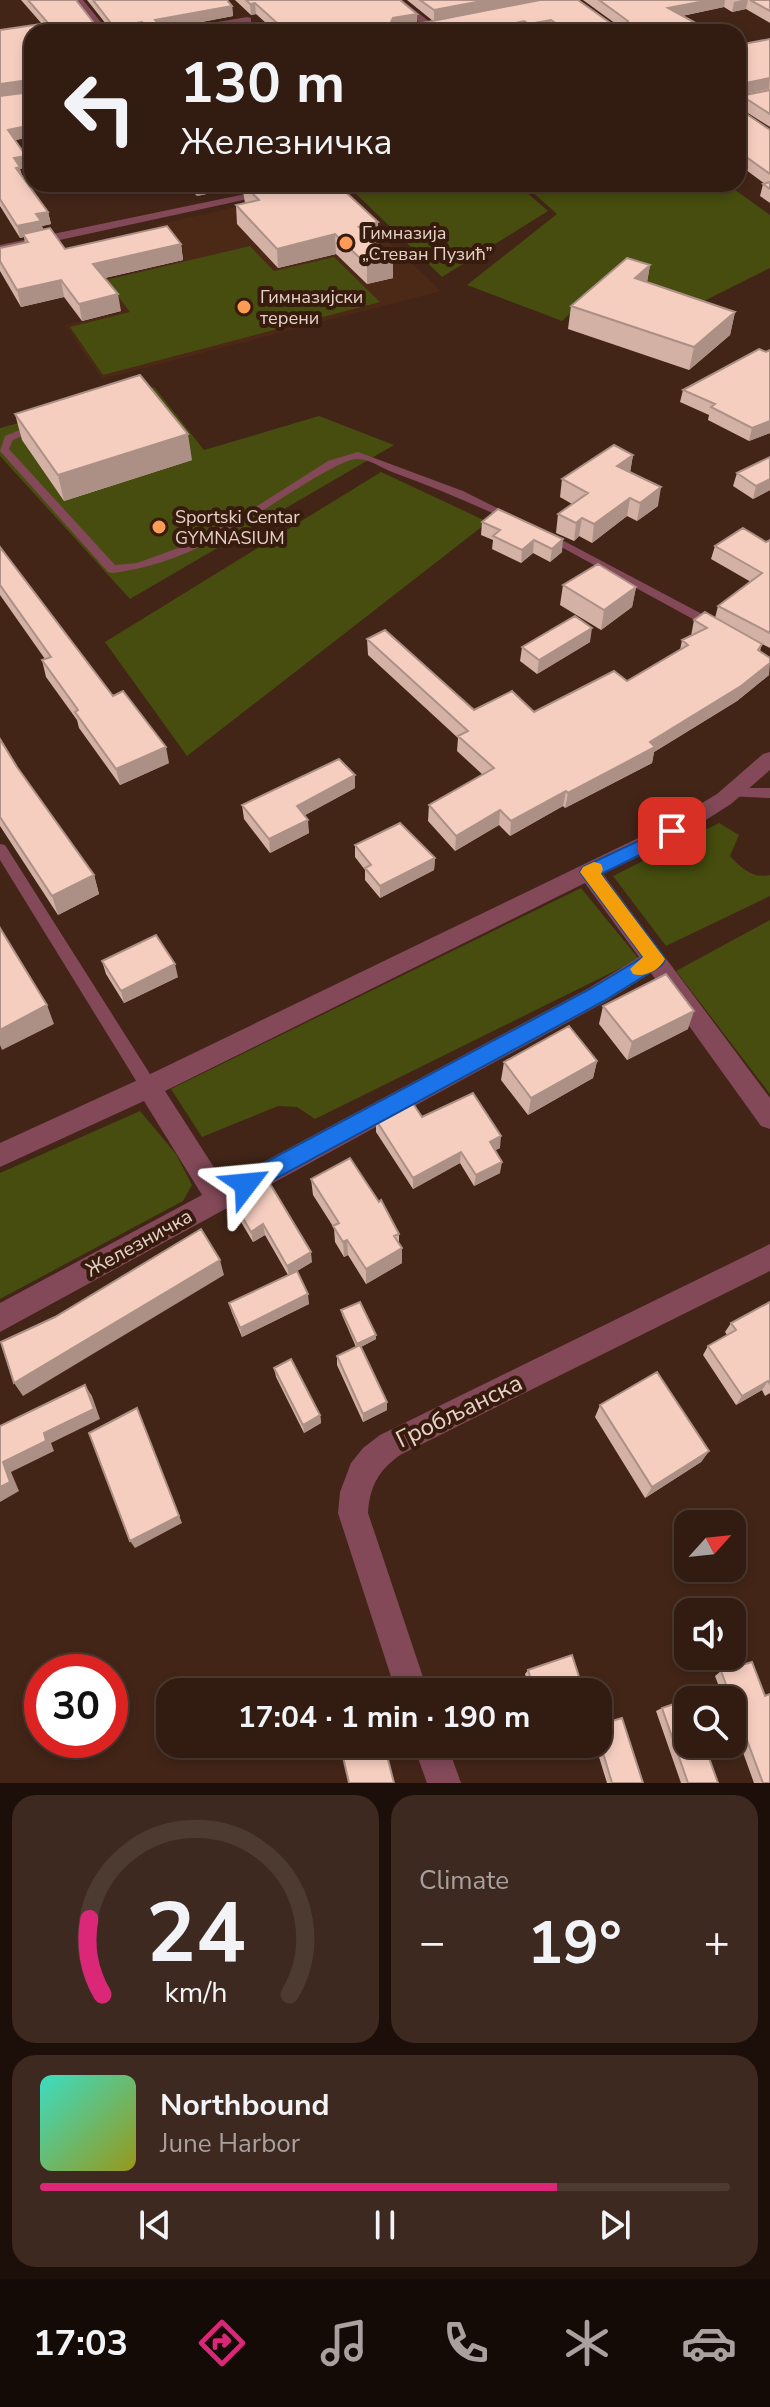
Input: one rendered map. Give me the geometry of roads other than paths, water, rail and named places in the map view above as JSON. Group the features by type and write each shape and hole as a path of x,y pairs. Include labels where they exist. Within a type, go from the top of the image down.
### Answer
{"street":[{"path":"78,0 98,24"},
{"path":"396,0 427,24"},
{"path":"236,10 251,24"},
{"path":"219,24 247,20"},
{"path":"234,192 239,199"},
{"path":"1,247 273,192"},
{"path":"0,1155 149,1087 672,831 731,793 770,759"},
{"path":"589,872 770,1118"},
{"name":"Железничка","path":"0,1318 597,995 655,959"},
{"path":"149,1087 219,1199"},
{"name":"Гробљанска","path":"407,1678 353,1513 353,1496 366,1465 390,1445 770,1257"},
{"path":"435,1758 444,1783"}],"lane":[{"path":"57,420 9,438 4,449 112,569 136,567 175,556 332,463 353,455 459,493 528,526"},
{"path":"540,532 722,630"},
{"path":"731,793 770,793"},
{"path":"0,849 149,1087"}],"place":[{"name":"Гимназија „Стеван Пузић”","path":"346,243"},
{"name":"Гимназијски терени","path":"244,307"},
{"name":"Sportski Centar GYMNASIUM","path":"159,527"}]}
